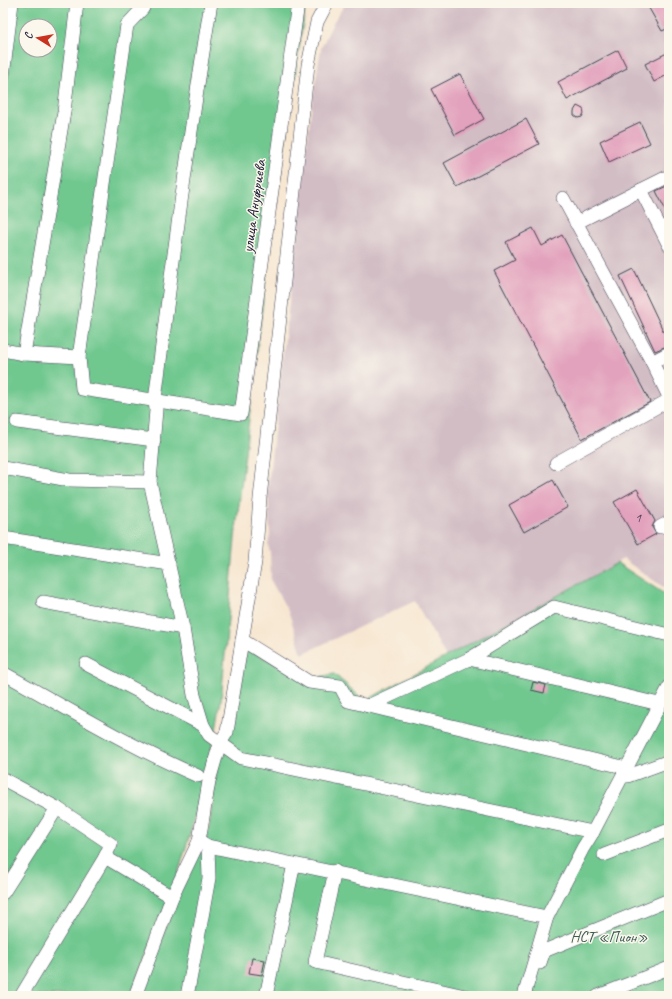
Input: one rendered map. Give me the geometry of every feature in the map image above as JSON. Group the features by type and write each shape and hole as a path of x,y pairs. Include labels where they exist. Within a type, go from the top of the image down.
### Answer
{"street":[{"path":"3,76 12,3"},
{"path":"24,354 64,112 77,3"},
{"path":"143,3 142,8 127,25 79,357 82,389 155,400"},
{"path":"211,3 198,78 155,400 156,410 150,482 183,628 194,695 203,725 209,735 241,758 593,832"},
{"name":"улица Ануфриева","path":"155,400 242,414 298,3"},
{"path":"186,996 209,878 204,844 209,781 220,743 227,732 255,562 261,490 308,65 317,22 327,3"},
{"path":"576,223 669,176"},
{"path":"640,190 669,245"},
{"path":"556,463 669,398 652,362 563,198"},
{"path":"3,350 24,354 79,357"},
{"path":"652,362 669,353"},
{"path":"17,422 154,440"},
{"path":"3,468 69,480 150,482"},
{"path":"3,538 169,564"},
{"path":"43,602 183,628"},
{"path":"368,706 469,660 554,607 669,635"},
{"path":"242,640 309,682 340,686 348,701 627,772 669,761"},
{"path":"469,660 659,704"},
{"path":"86,664 203,725"},
{"path":"3,673 114,735 170,764 198,776"},
{"path":"524,996 548,917 583,848 627,772 659,704 669,687"},
{"path":"3,779 57,808 112,844 21,996"},
{"path":"3,893 57,808"},
{"path":"604,855 669,830"},
{"path":"204,844 548,917"},
{"path":"135,996 172,897 204,844"},
{"path":"105,857 172,897"},
{"path":"266,996 294,864"},
{"path":"335,871 316,962 465,996"},
{"path":"531,996 544,951 669,900"},
{"path":"598,996 669,968"}],"shaded area":[{"path":"346,3 669,3 669,591 623,559 446,657 415,601 302,654 289,613 271,581 270,552 268,545 270,537 268,486 312,103 321,48 334,21"}],"green space":[{"path":"3,3 306,3 270,242 235,538 221,701 216,729 194,820 178,874 131,996 3,996"},
{"name":"НСТ «Пион»","path":"617,563 669,597 669,996 140,996 176,899 209,828 218,760 246,649 308,679 334,674 365,701"}],"building":[{"path":"646,3 669,3 669,28 662,31"},
{"path":"618,50 627,68 567,100 558,82"},
{"path":"669,52 669,74 654,82 645,64"},
{"path":"460,74 484,119 455,135 431,89"},
{"path":"577,106 583,109 584,113 582,117 578,118 574,115 574,111"},
{"path":"526,119 539,144 457,187 444,163"},
{"path":"640,122 650,143 609,162 600,141"},
{"path":"669,185 669,217 656,191"},
{"path":"533,228 542,246 562,235 650,402 582,439 494,271 515,260 506,242"},
{"path":"634,269 669,343 669,345 655,351 620,276"},
{"path":"553,480 568,507 524,532 509,505"},
{"path":"637,489 655,521 652,527 656,534 638,544 614,502"},
{"path":"533,682 546,685 544,693 531,690"},
{"path":"252,958 265,960 262,975 249,973"}]}
